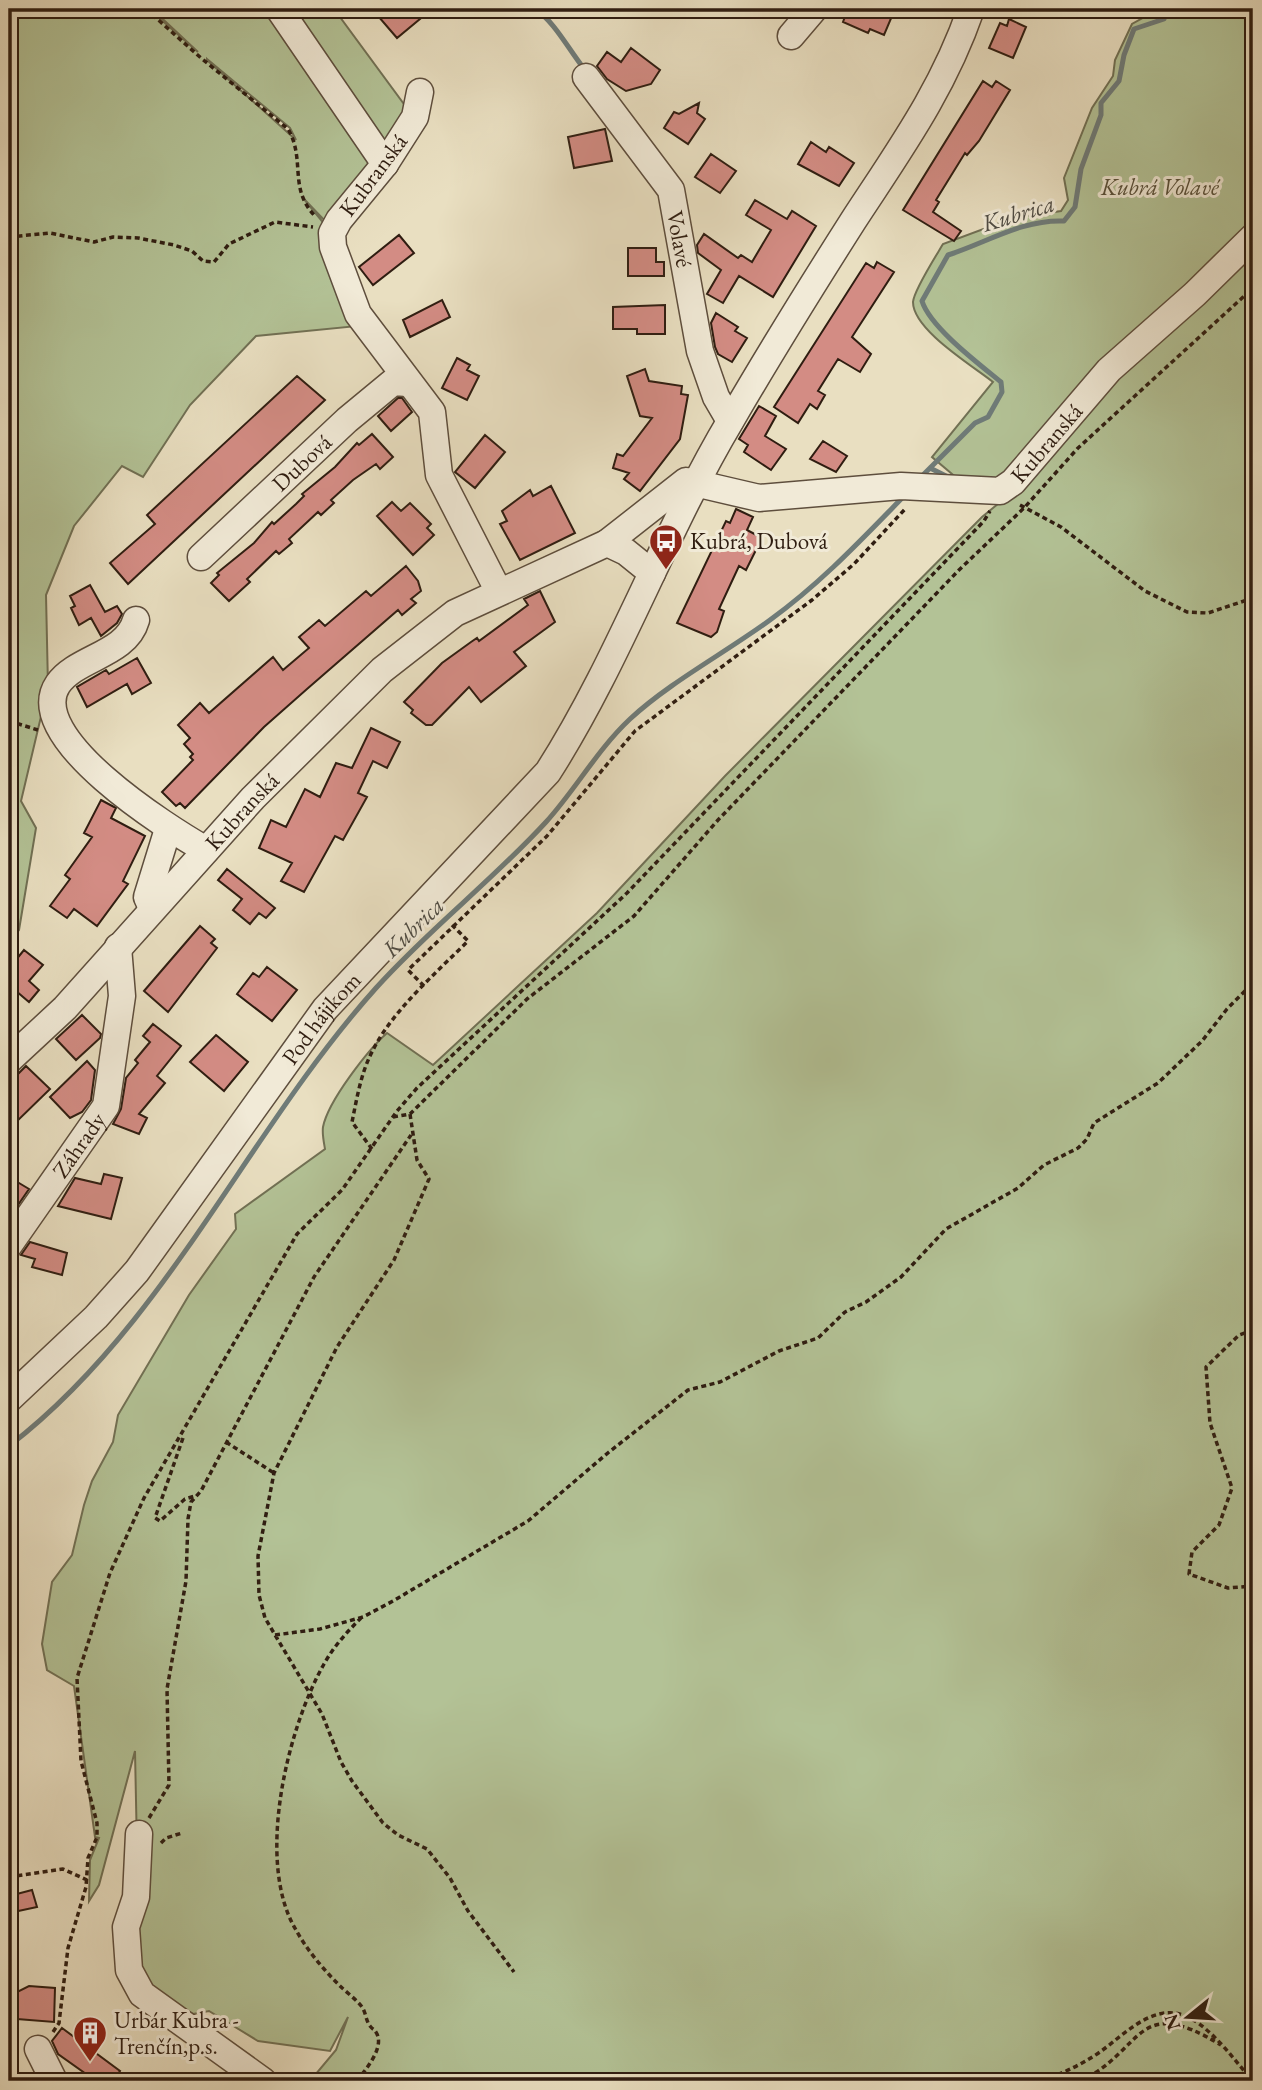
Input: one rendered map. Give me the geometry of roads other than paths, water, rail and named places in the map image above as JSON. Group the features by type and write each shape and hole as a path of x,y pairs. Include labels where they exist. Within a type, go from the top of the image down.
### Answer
{"street":[{"path":"279,9 385,164"},
{"path":"792,36 814,9"},
{"path":"695,483 730,421 935,96 954,57 971,9"},
{"name":"Volavé","path":"586,77 671,190 700,351 716,397 730,421"},
{"name":"Kubranská","path":"421,92 415,117 385,164 338,220 332,233 333,247 358,314 432,412 439,475 499,592"},
{"name":"Kubranská","path":"9,1060 65,1008 206,850 382,670 455,613 607,543 686,481 760,498 901,486 1000,491 1013,482 1109,370 1195,294 1253,237"},
{"name":"Dubová","path":"201,557 347,420 393,382 408,383"},
{"name":"Pod hájikom","path":"9,1399 96,1317 136,1271 325,1009 548,772 576,729 695,483"},
{"path":"607,543 626,552 652,573"},
{"path":"136,620 130,634 117,645 58,684 54,708 56,720 68,743 87,763 169,829 206,850"},
{"path":"152,908 147,897 169,829"},
{"name":"Záhrady","path":"9,1245 106,1106 122,996 118,947"},
{"path":"139,1834 136,1897 126,1927 126,1959 131,1977 142,1994 263,2081"},
{"path":"38,2049 54,2081"}],"waterway":[{"path":"535,9 554,27 582,66"},
{"name":"Kubrica","path":"922,476 975,423 988,417 1002,392 1001,382 945,333 922,301 948,255 1019,228 1049,221 1064,221 1075,207 1081,169 1101,115 1101,103 1119,81 1124,55 1134,29 1164,19 1167,9"},
{"path":"930,468 950,478"},
{"name":"Kubrica","path":"9,1446 65,1398 114,1344 160,1286 329,1044 396,966 546,822 630,719 662,693 789,606 841,560 906,494"}],"place":[{"name":"Kubrá, Dubová","path":"666,571"},
{"name":"Urbár Kubra - Trenčín,p.s.","path":"90,2063"}],"park label":[{"name":"Kubrá Volavé","path":"1160,187"}]}
